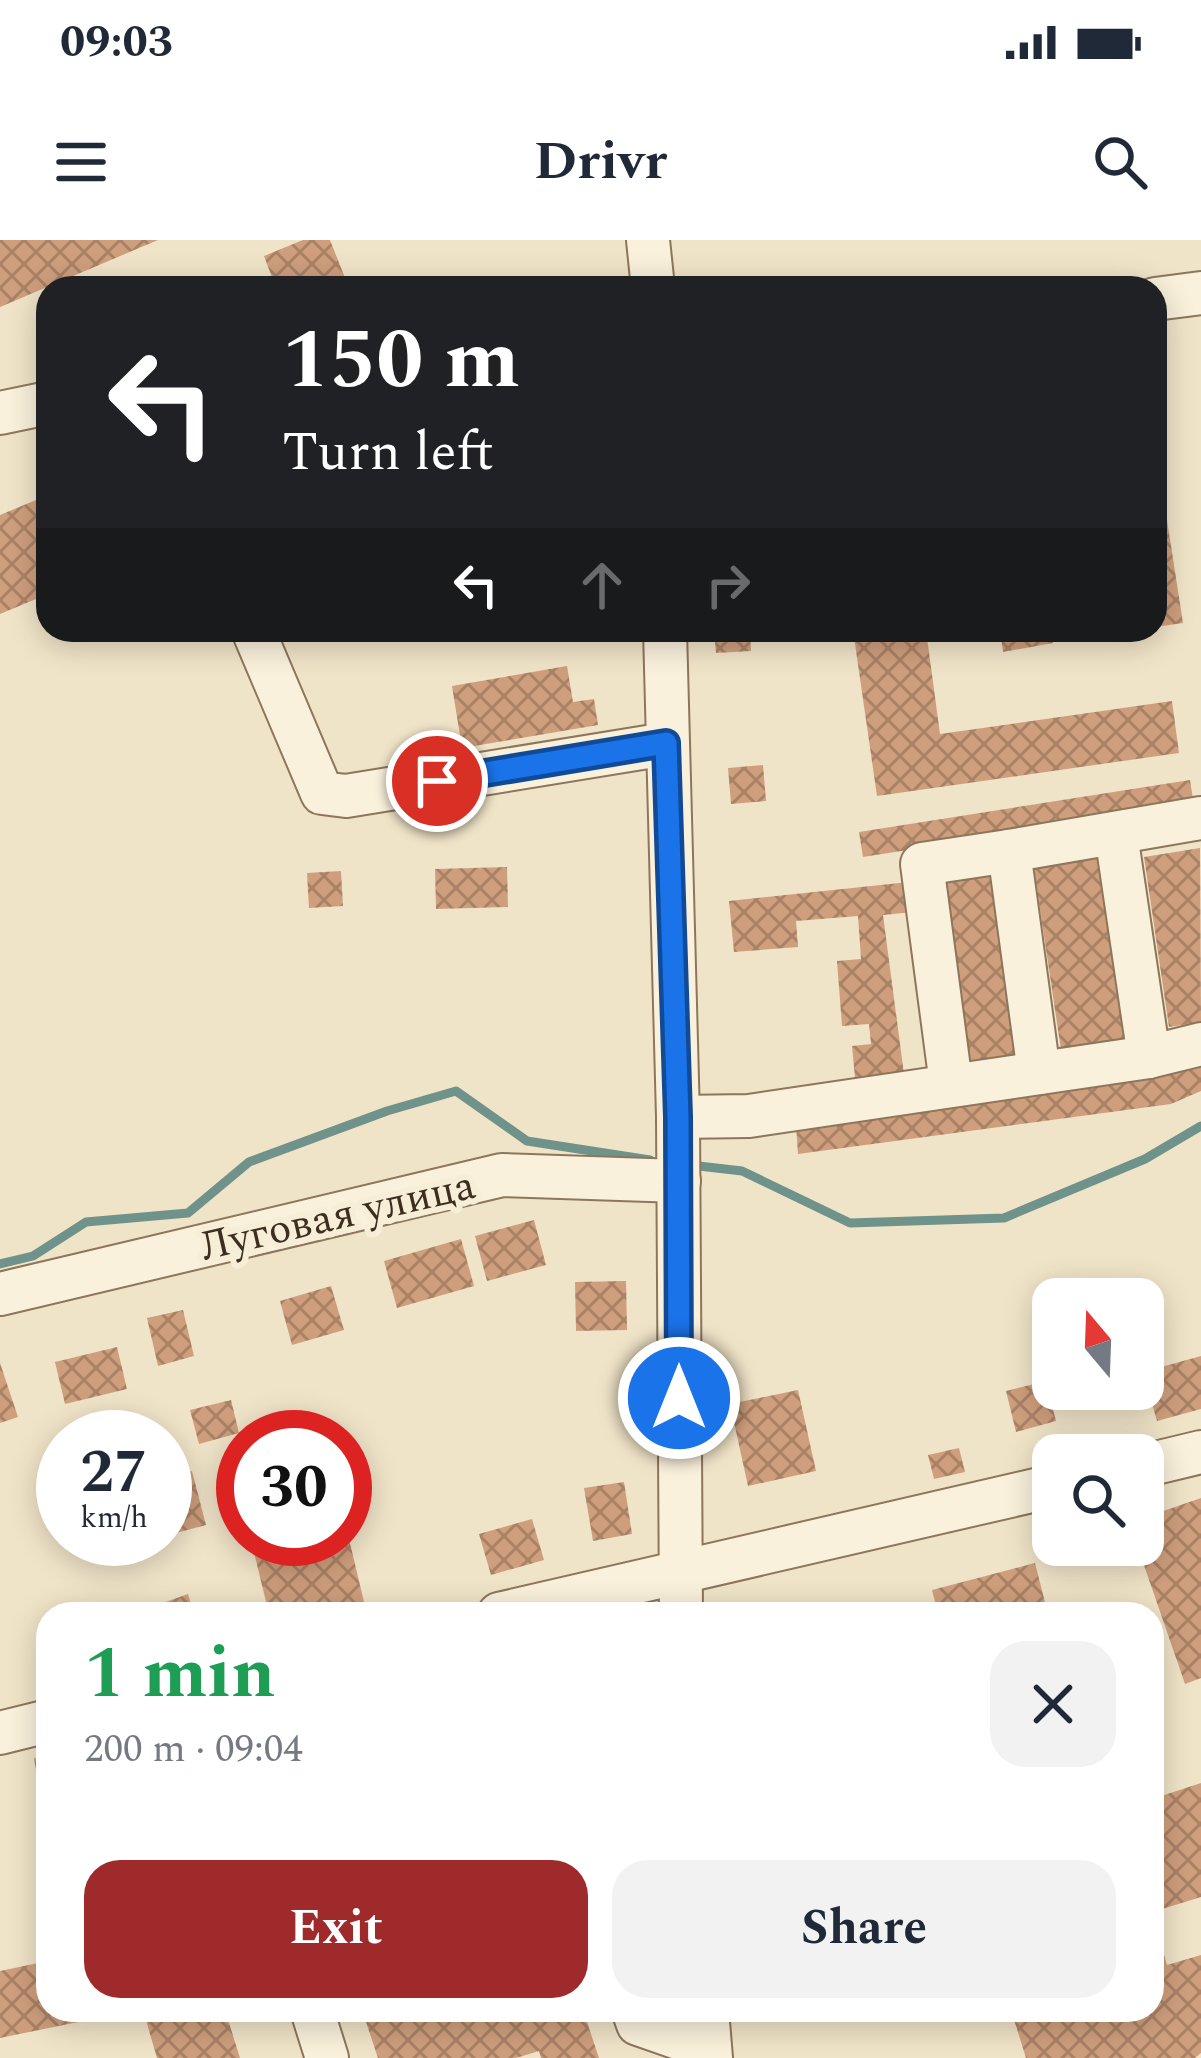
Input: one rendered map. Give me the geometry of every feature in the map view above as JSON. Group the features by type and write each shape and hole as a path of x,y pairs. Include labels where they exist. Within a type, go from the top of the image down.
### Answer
{"street":[{"path":"648,240 652,276"},
{"path":"1167,297 1201,292"},
{"path":"0,413 36,406"},
{"path":"258,642 322,794 346,796 666,743"},
{"path":"665,642 678,1117 680,1602"},
{"path":"952,1084 922,864 1201,818"},
{"path":"1116,833 1149,1057"},
{"path":"1009,851 1039,1073"},
{"path":"678,1117 749,1116 1149,1057 1201,1044"},
{"name":"Луговая улица","path":"0,1294 502,1175 679,1181"},
{"path":"1164,1461 1201,1453"},
{"path":"551,1602 1032,1491"},
{"path":"0,1732 36,1724"},
{"path":"316,2022 326,2058"},
{"path":"637,2022 710,2039"}],"building":[{"path":"0,240 158,240 73,276 36,276 36,292 0,307"},
{"path":"303,240 330,240 344,276 272,276 264,256"},
{"path":"36,500 36,599 0,614 0,515"},
{"path":"1167,520 1183,623 1167,625"},
{"path":"715,642 751,642 751,651 716,653"},
{"path":"855,642 928,642 940,734 1172,701 1179,753 877,796"},
{"path":"1002,642 1053,642 1053,643 1003,652"},
{"path":"567,666 573,702 594,699 598,725 462,748 452,686"},
{"path":"763,765 766,801 731,804 728,768"},
{"path":"1190,780 1194,805 863,857 859,832"},
{"path":"1200,848 1201,1022 1169,1027 1144,857"},
{"path":"1099,851 1127,1040 1061,1050 1033,862"},
{"path":"507,867 508,907 436,909 435,869"},
{"path":"341,871 343,906 309,908 307,873"},
{"path":"991,871 1017,1055 961,1063 935,879"},
{"path":"909,882 913,912 883,915 904,1074 855,1078 852,1046 871,1044 869,1024 842,1026 837,961 861,959 858,916 796,921 798,947 734,952 729,901"},
{"path":"1201,1058 1201,1091 1171,1104 798,1154 796,1126"},
{"path":"534,1220 546,1265 487,1281 475,1236"},
{"path":"461,1239 474,1286 397,1308 384,1261"},
{"path":"626,1281 627,1330 576,1331 575,1282"},
{"path":"331,1286 344,1330 292,1345 280,1301"},
{"path":"183,1310 194,1356 158,1366 147,1318"},
{"path":"117,1347 127,1389 65,1404 55,1362"},
{"path":"1201,1356 1201,1409 1157,1421 1154,1410 1164,1410 1164,1366"},
{"path":"0,1363 18,1417 0,1423"},
{"path":"1032,1384 1032,1410 1053,1410 1056,1421 1016,1432 1006,1391"},
{"path":"798,1390 816,1471 748,1486 730,1404"},
{"path":"231,1400 233,1410 216,1410 216,1439 199,1444 190,1410"},
{"path":"959,1448 965,1472 934,1479 928,1455"},
{"path":"192,1471 206,1525 192,1529"},
{"path":"624,1482 632,1534 593,1541 584,1488"},
{"path":"1201,1498 1201,1678 1185,1684 1164,1623 1164,1602 1157,1602 1144,1566 1164,1566 1164,1511"},
{"path":"532,1519 544,1560 491,1575 479,1534"},
{"path":"1032,1564 1045,1602 935,1602 932,1590"},
{"path":"257,1566 355,1566 364,1602 266,1602"},
{"path":"188,1594 190,1602 165,1602"},
{"path":"1201,1783 1201,1897 1164,1908 1164,1795"},
{"path":"1164,1955 1167,1965 1201,1955 1201,2053 1195,2058 1026,2058 1015,2022 1164,2022"},
{"path":"36,1964 36,2022 78,2022 0,2038 0,1971"},
{"path":"146,2022 229,2022 240,2058 157,2058"},
{"path":"366,2022 587,2022 599,2058 541,2058 539,2051 516,2058 378,2058"}],"waterway":[{"path":"0,1264 33,1256 86,1222 188,1213 249,1162 456,1091 527,1141 650,1160"},
{"path":"690,1165 742,1171 850,1223 1004,1218 1145,1159 1201,1126"}],"route":[{"path":"437,781 666,743 678,1117 679,1398"}]}
